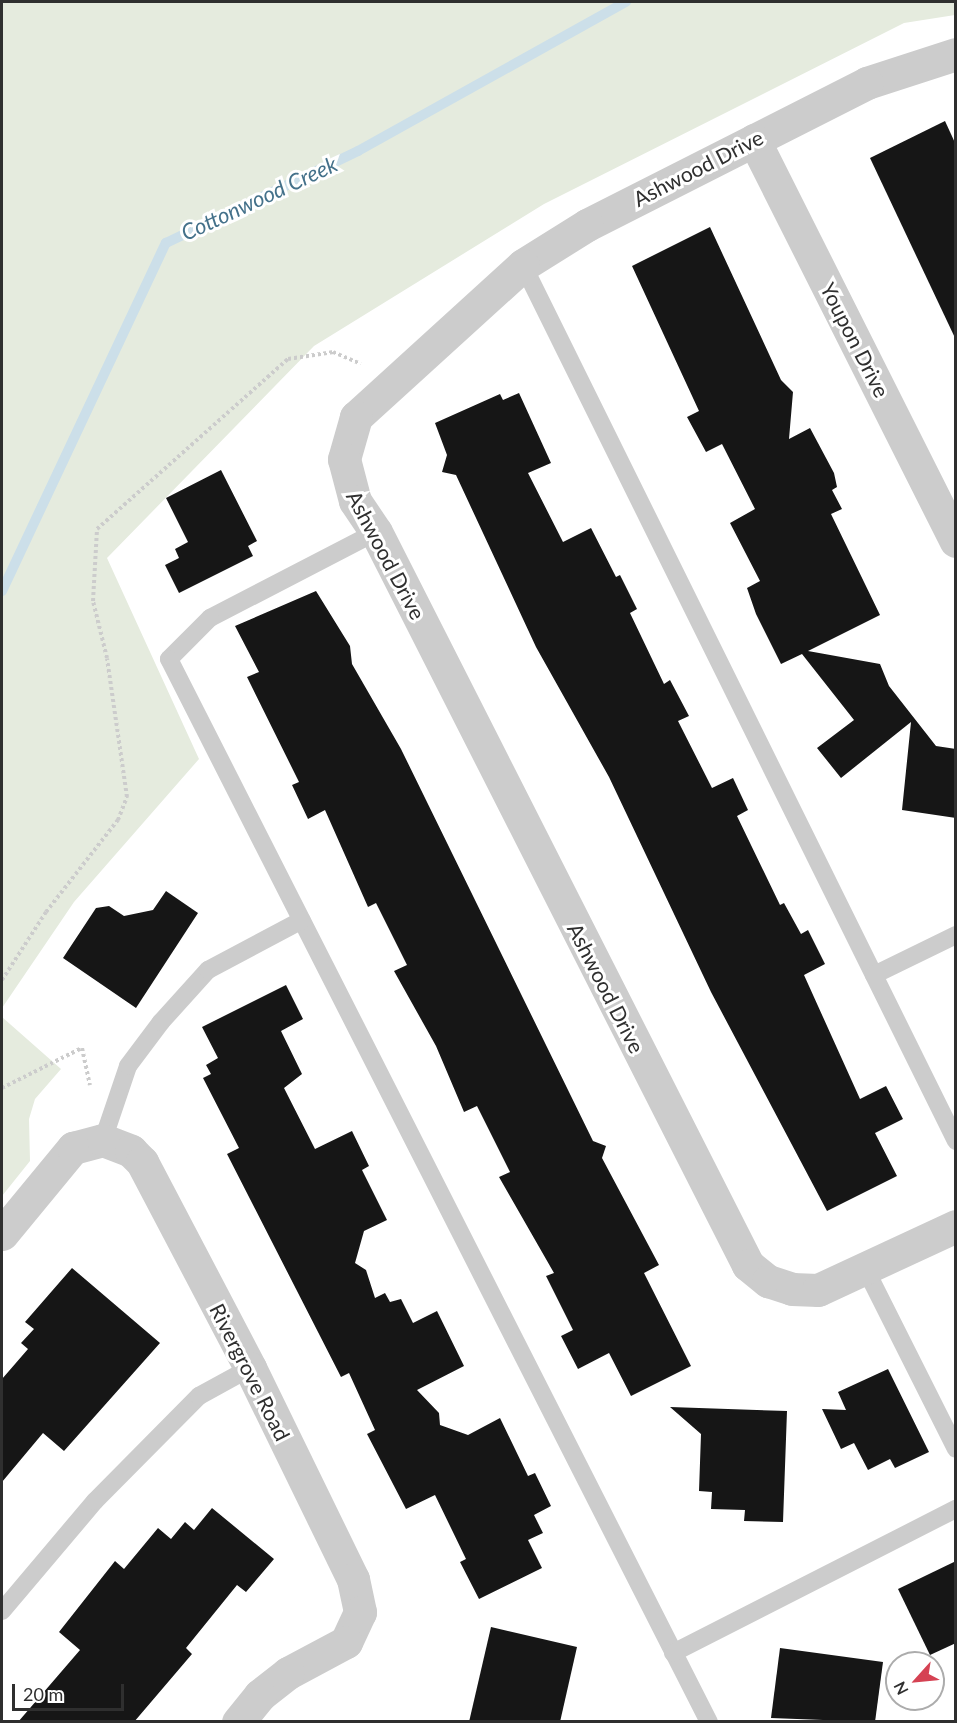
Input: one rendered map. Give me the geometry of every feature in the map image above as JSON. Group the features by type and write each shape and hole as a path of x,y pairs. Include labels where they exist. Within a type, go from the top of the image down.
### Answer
{"street":[{"name":"Ashwood Drive","path":"866,1270 818,1290 792,1289 768,1281 748,1265 734,1243 376,532 351,491 344,459 356,417 523,266 587,225 867,83 956,54"},
{"name":"Youpon Drive","path":"754,140 956,541"},
{"path":"2,1234 61,1158 80,1144 103,1140"},
{"name":"Rivergrove Road","path":"103,1140 118,1143 142,1162 249,1368 359,1595 355,1628 332,1652 288,1673 260,1695 238,1722"},
{"path":"866,1270 956,1226"}],"lane":[{"path":"523,266 956,1140"},
{"path":"376,532 210,618 169,659 709,1722"},
{"path":"103,1140 128,1066 160,1022 208,970 302,920"},
{"path":"874,975 956,935"},
{"path":"866,1270 956,1449"},
{"path":"2,1611 95,1501 199,1396 249,1368"},
{"path":"673,1653 956,1509"}],"path":[{"path":"2,980 46,912 118,820 127,797 107,658 93,601 97,529 288,359 333,352 361,364 387,389"},
{"path":"2,1088 82,1048 103,1140"}],"shaded area":[{"path":"2,2 955,2 955,15 904,23 544,204 314,346 107,558 199,759 74,902 2,1008"},
{"path":"2,1017 61,1069 35,1099 29,1119 30,1161 2,1196"}],"building":[{"path":"945,121 956,145 956,340 870,158"},
{"path":"710,227 781,380 793,392 789,439 810,428 834,473 837,487 832,490 842,509 831,514 880,615 808,651 880,664 889,686 936,746 956,749 956,818 902,810 911,722 841,778 817,748 854,720 802,654 781,664 756,614 747,588 760,581 730,523 755,509 722,444 706,452 687,417 699,411 632,266"},
{"path":"519,393 551,463 528,473 563,542 591,528 616,577 620,575 637,609 630,613 664,684 670,680 689,716 678,721 712,788 733,778 748,810 737,816 780,905 784,903 801,934 808,930 825,964 804,975 860,1099 886,1086 903,1119 875,1133 897,1176 827,1211 711,992 609,777 536,647 456,475 442,472 447,455 435,423 500,394 503,400"},
{"path":"221,470 257,541 248,546 253,556 179,593 165,565 179,558 175,549 188,542 166,498"},
{"path":"316,591 350,646 352,664 401,749 593,1141 606,1146 602,1158 659,1265 644,1273 691,1366 631,1396 609,1353 578,1369 561,1336 573,1330 546,1276 554,1273 499,1177 510,1172 477,1106 464,1112 436,1046 394,971 407,965 376,903 368,907 325,810 308,819 292,785 299,782 247,677 259,672 235,626"},
{"path":"166,891 198,913 136,1008 63,958 96,908 109,906 124,916 153,910"},
{"path":"286,985 303,1019 281,1031 302,1074 284,1088 315,1149 352,1131 369,1166 362,1170 387,1220 364,1231 355,1263 366,1270 375,1298 385,1293 390,1302 401,1299 413,1323 437,1311 464,1366 417,1390 439,1413 440,1425 468,1435 500,1418 528,1476 535,1473 551,1506 534,1515 543,1533 528,1540 542,1568 479,1599 460,1562 466,1559 435,1495 406,1509 367,1434 375,1430 349,1373 341,1377 227,1154 239,1148 203,1078 211,1074 206,1065 218,1058 202,1027"},
{"path":"72,1268 160,1343 64,1451 43,1433 2,1482 2,1379 28,1349 21,1343 34,1329 25,1322"},
{"path":"888,1369 929,1452 895,1468 890,1459 868,1470 854,1443 841,1449 822,1409 846,1410 838,1392"},
{"path":"670,1407 787,1411 783,1522 744,1521 745,1510 711,1509 712,1492 699,1491 701,1434"},
{"path":"212,1508 274,1559 246,1592 237,1585 186,1648 192,1654 134,1722 18,1722 80,1650 59,1632 115,1561 124,1569 158,1528 171,1539 185,1522 194,1530"},
{"path":"956,1561 956,1643 939,1651 928,1651 898,1589"},
{"path":"491,1627 577,1647 560,1722 469,1722"},
{"path":"780,1648 883,1662 875,1722 771,1718"}],"waterway":[{"name":"Cottonwood Creek","path":"2,591 166,243 358,151 626,2"}]}
